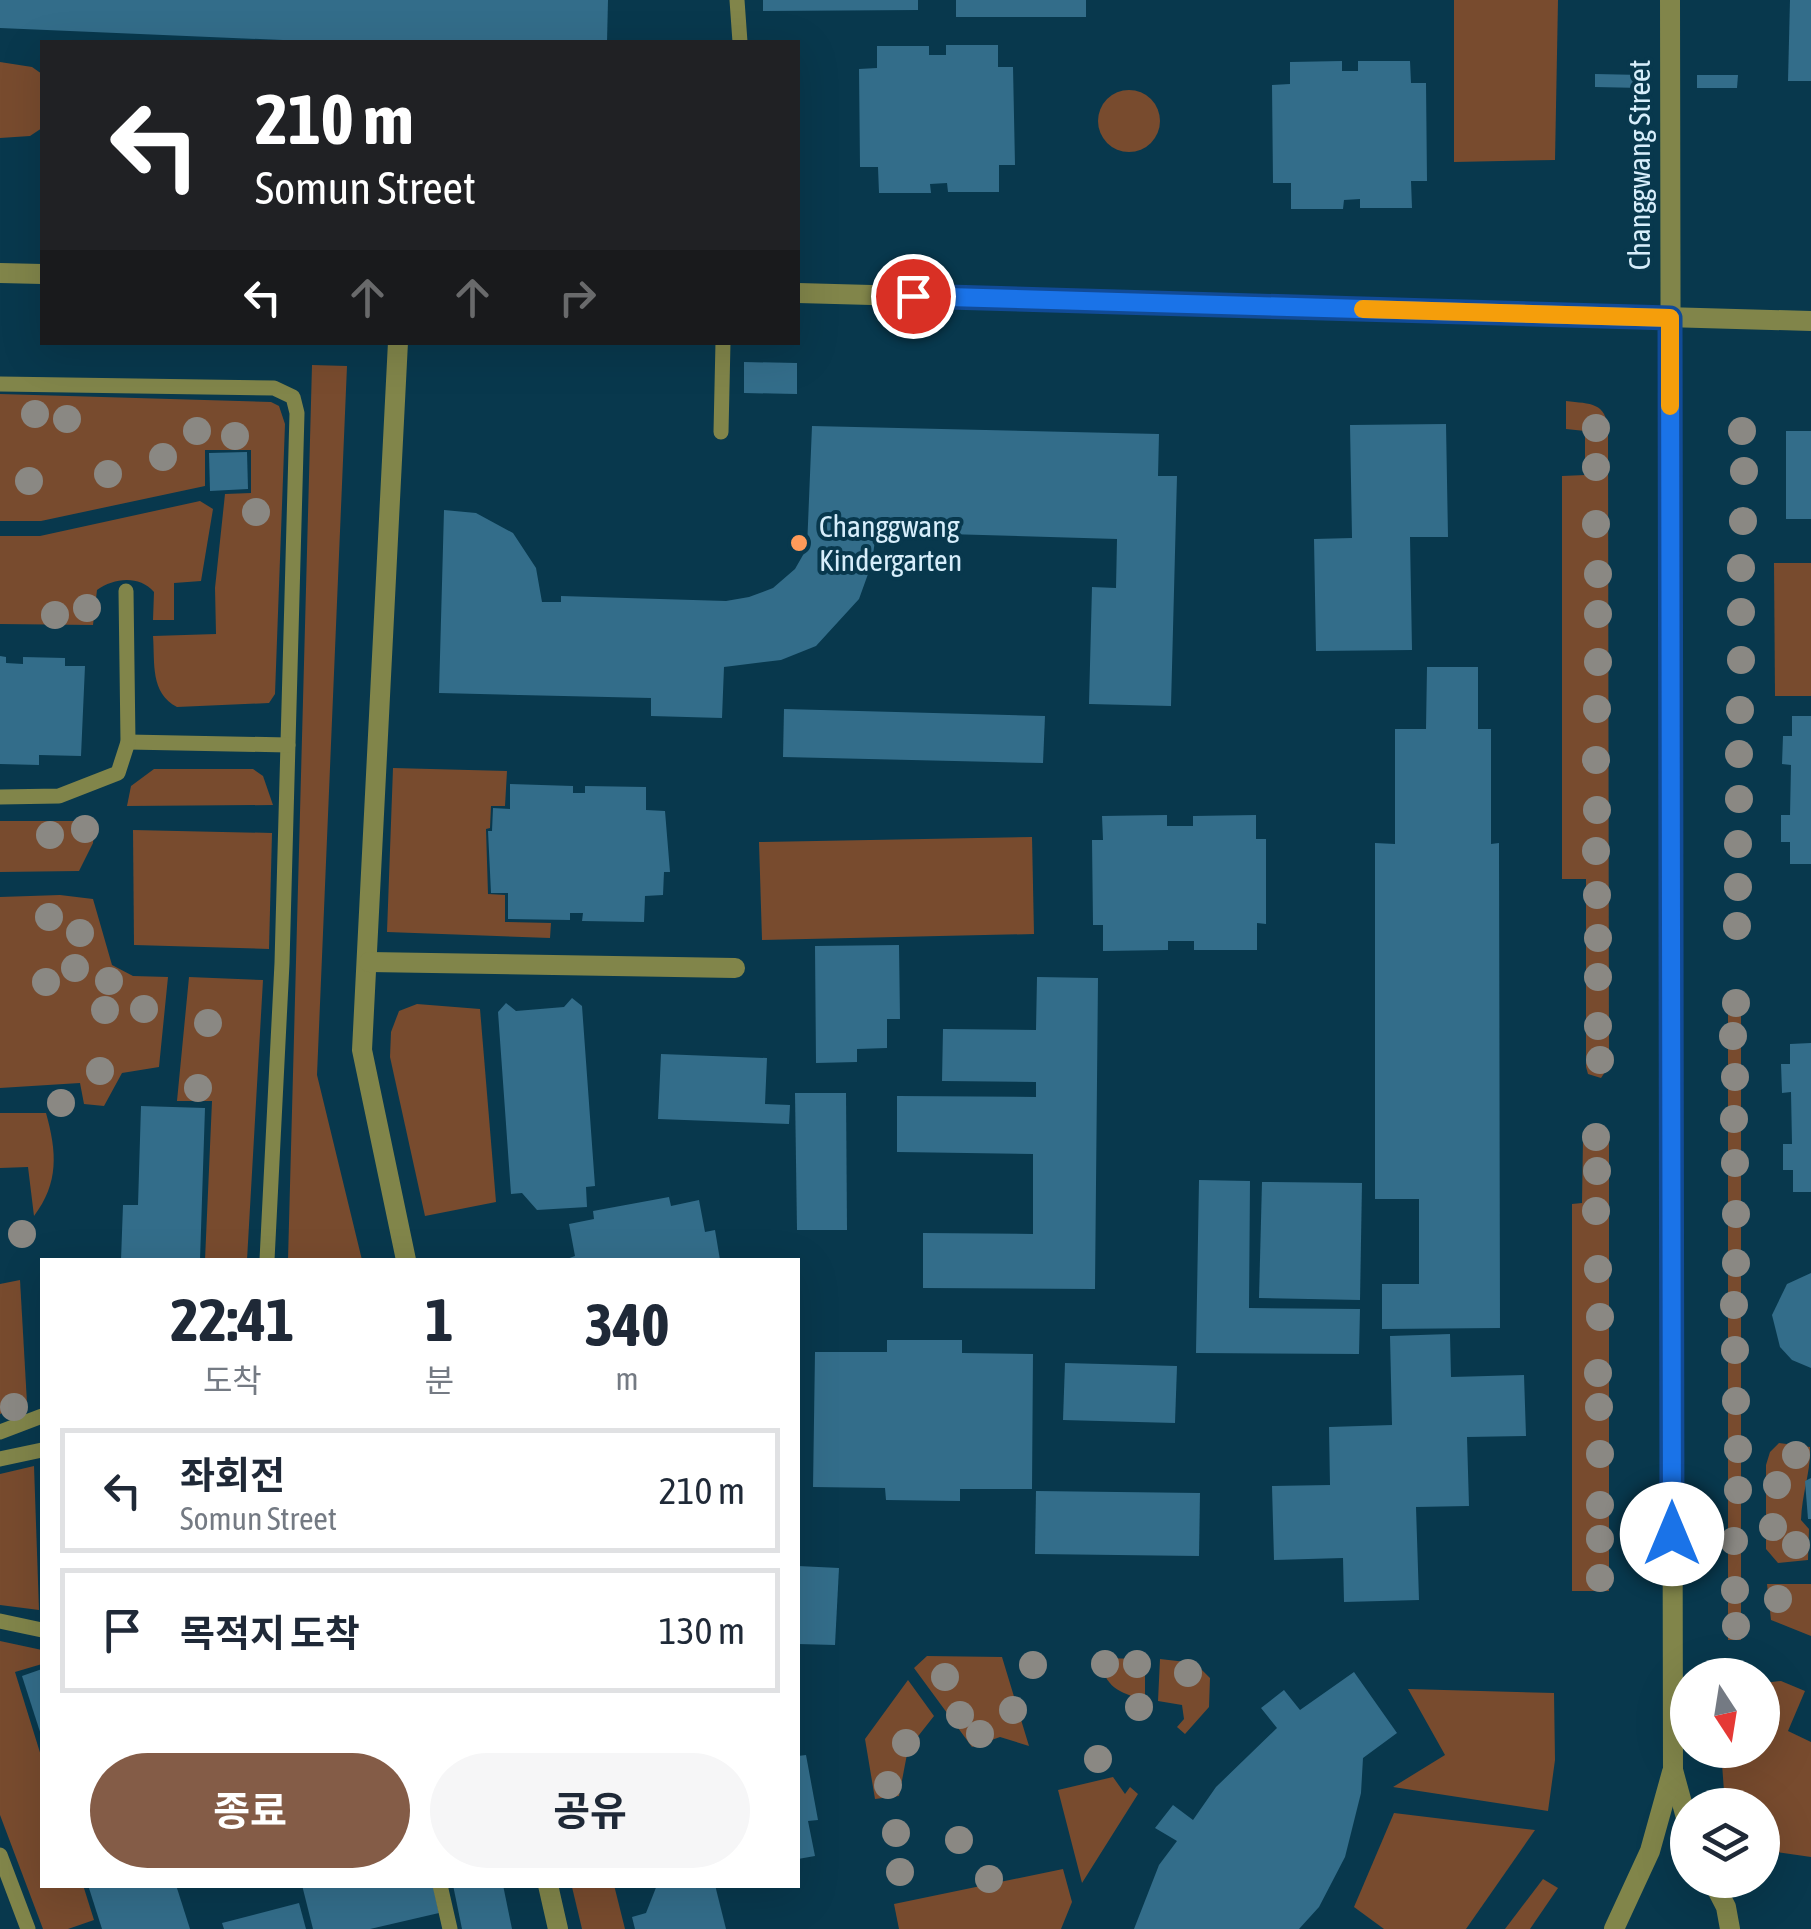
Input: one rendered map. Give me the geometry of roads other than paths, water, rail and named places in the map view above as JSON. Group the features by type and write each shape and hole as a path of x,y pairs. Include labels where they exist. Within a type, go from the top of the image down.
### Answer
{"street":[{"name":"Changgwang Street","path":"1670,0 1673,1770 1678,1788"},
{"path":"0,273 40,274"},
{"path":"800,293 1811,320"},
{"path":"398,345 362,1050 406,1258"},
{"path":"368,962 735,968"},
{"name":"Changgwang Street","path":"1614,1929 1650,1850 1673,1770"},
{"path":"549,1888 558,1929"},
{"path":"1721,1898 1730,1929"}],"lane":[{"path":"738,0 740,40"},
{"path":"721,432 724,345"},
{"path":"0,384 274,388 293,398 297,414 288,746 267,1258"},
{"path":"0,797 59,796 88,788 118,773 128,742 126,592"},
{"path":"128,742 288,746"},
{"path":"0,1432 40,1417"},
{"path":"0,1459 40,1450"},
{"path":"0,1620 40,1630"},
{"path":"0,1855 28,1929"},
{"path":"441,1888 450,1929"}],"place":[{"name":"Changgwang Kindergarten","path":"799,543"}]}
